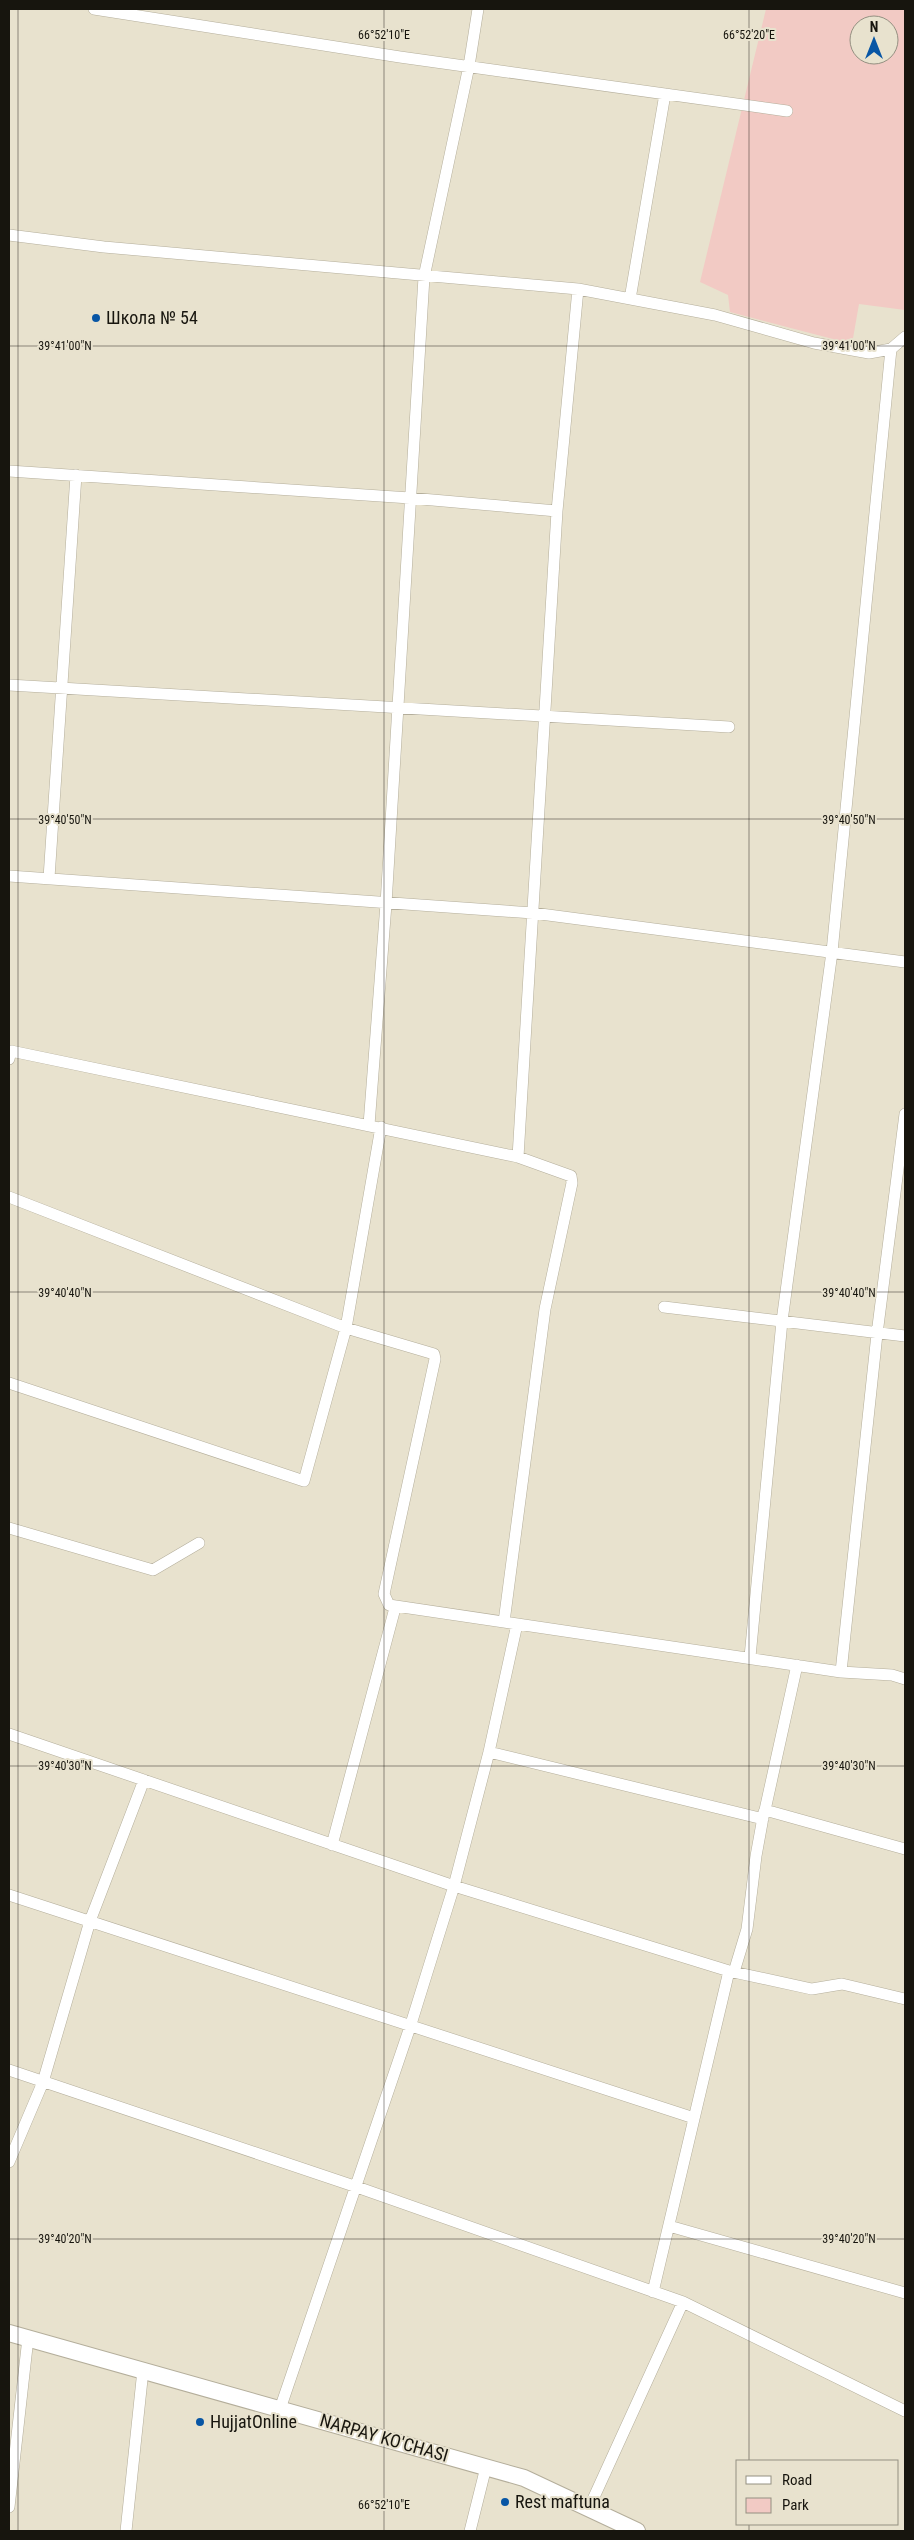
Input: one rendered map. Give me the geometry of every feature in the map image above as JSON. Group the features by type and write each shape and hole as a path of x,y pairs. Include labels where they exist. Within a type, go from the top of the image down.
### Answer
{"main road":[{"name":"NARPAY KO'CHASI","path":"9,2332 524,2478 637,2531"}],"street":[{"path":"94,9 469,66 787,111"},
{"path":"9,1383 304,1481 346,1328 375,1126 386,904 424,277 469,66 478,9"},
{"path":"630,299 665,94"},
{"path":"9,234 104,247 424,277 578,289 715,315 823,345 869,353 891,349 905,337"},
{"path":"518,1157 557,511 578,289"},
{"path":"750,1657 782,1321 832,952 891,349"},
{"path":"9,471 410,498 557,511"},
{"path":"49,878 60,688 76,475"},
{"path":"9,685 729,727"},
{"path":"9,876 533,913 905,962"},
{"path":"9,1059 12,1051 375,1126 518,1157 564,1171 571,1176 572,1183 545,1309 504,1622"},
{"path":"841,1672 877,1334 905,1114"},
{"path":"9,1197 346,1328 434,1354 436,1359 384,1594 389,1605 395,1608 750,1657 841,1672 892,1675 905,1679"},
{"path":"664,1307 905,1336"},
{"path":"9,1528 153,1570 198,1542"},
{"path":"332,1846 395,1608"},
{"path":"280,2409 354,2186 411,2024 454,1886 488,1752 517,1624"},
{"path":"653,2292 694,2118 732,1971 748,1929 753,1872 797,1665"},
{"path":"9,1734 332,1846 454,1886 732,1971 812,1989 842,1984 905,1999"},
{"path":"488,1752 764,1814 905,1849"},
{"path":"9,2162 43,2082 90,1921 144,1780"},
{"path":"9,1895 411,2024 694,2118"},
{"path":"9,2070 354,2186 683,2302 905,2411"},
{"path":"669,2226 905,2293"},
{"path":"589,2508 683,2302"},
{"path":"9,2507 28,2338"},
{"path":"126,2531 143,2370"},
{"path":"470,2531 486,2467"}],"green space":[{"path":"766,9 905,9 905,310 859,304 852,344 730,312 728,295 700,282"}],"place":[{"name":"Школа № 54","path":"96,318"},
{"name":"HujjatOnline","path":"200,2422"},
{"name":"Rest maftuna","path":"505,2502"}]}
